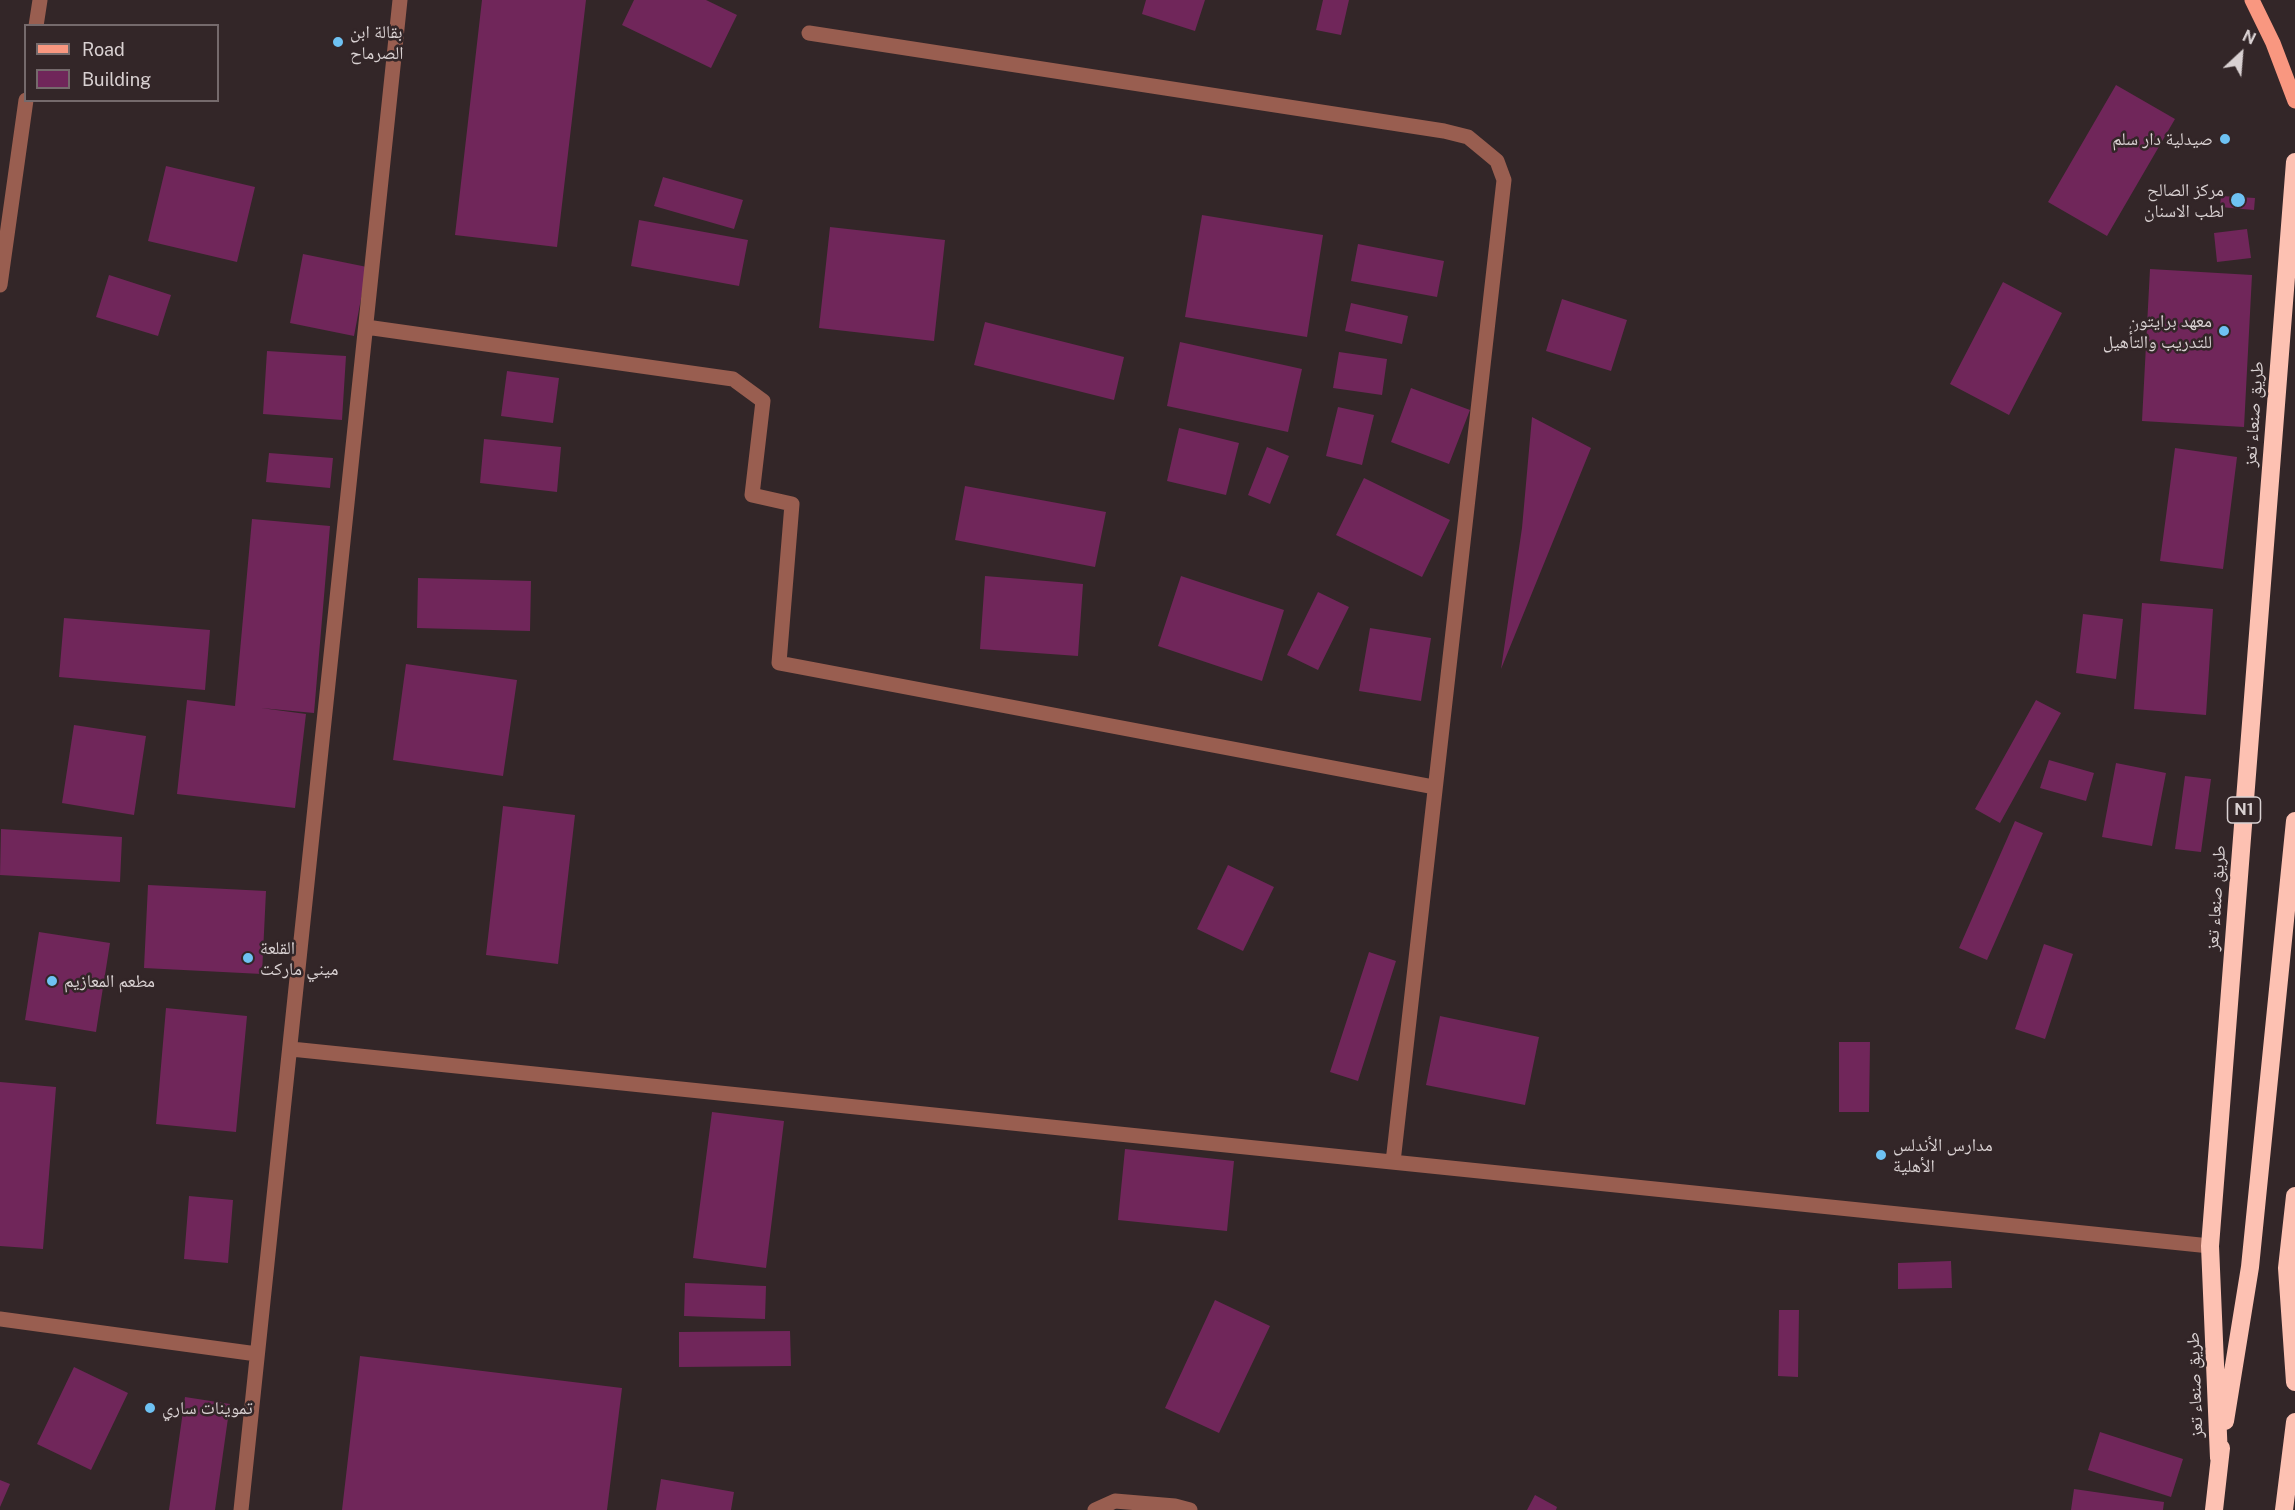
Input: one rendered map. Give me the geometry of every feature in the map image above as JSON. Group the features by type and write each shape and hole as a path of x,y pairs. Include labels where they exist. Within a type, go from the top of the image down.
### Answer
{"highway":[{"name":"طريق صنعاء تعز","path":"2219,1458 2210,1246 2295,162"},
{"name":"طريق صنعاء تعز","path":"2214,1510 2219,1458 2250,1267 2295,821"},
{"path":"2295,1196 2287,1268 2295,1382"},
{"path":"2284,1510 2295,1422"}],"main road":[{"path":"2252,0 2273,42 2295,101"}],"street":[{"path":"36,24 40,0"},
{"path":"241,1510 400,0"},
{"path":"809,33 1444,131 1468,137 1497,161 1504,180 1393,1162"},
{"path":"0,285 26,102"},
{"path":"366,327 733,379 763,401 752,495 792,504 779,663 1434,787"},
{"path":"291,1048 2210,1246"},
{"path":"0,1319 257,1354"},
{"path":"1095,1510 1115,1501 1174,1506 1190,1510"}],"building":[{"path":"482,0 586,0 557,247 455,235"},
{"path":"634,0 706,0 737,15 711,68 622,25"},
{"path":"1146,0 1205,0 1195,31 1142,14"},
{"path":"1323,0 1349,0 1341,35 1316,30"},
{"path":"2116,85 2175,119 2107,236 2048,202"},
{"path":"166,166 255,187 237,262 148,241"},
{"path":"663,177 743,200 734,229 654,206"},
{"path":"2221,196 2255,198 2254,210 2220,207"},
{"path":"1202,215 1323,235 1307,337 1185,317"},
{"path":"639,220 748,240 739,286 631,266"},
{"path":"830,227 945,240 934,341 819,328"},
{"path":"2247,229 2251,258 2217,262 2214,233"},
{"path":"1358,244 1444,261 1437,297 1351,281"},
{"path":"303,254 367,267 354,336 290,323"},
{"path":"2150,269 2252,275 2244,427 2142,421"},
{"path":"109,275 171,295 158,336 96,317"},
{"path":"2003,282 2062,313 2009,415 1950,384"},
{"path":"1562,299 1627,320 1611,371 1546,351"},
{"path":"1351,303 1408,316 1402,344 1345,331"},
{"path":"985,322 1124,357 1114,400 974,365"},
{"path":"1180,342 1302,369 1288,432 1167,406"},
{"path":"267,351 346,356 342,420 263,414"},
{"path":"1339,352 1387,359 1382,395 1333,388"},
{"path":"507,371 559,378 553,423 501,416"},
{"path":"1411,388 1470,410 1449,464 1391,442"},
{"path":"1338,407 1374,415 1362,465 1326,456"},
{"path":"1532,417 1591,448 1501,669 1522,528"},
{"path":"1179,428 1239,443 1226,495 1167,481"},
{"path":"484,439 561,447 557,492 480,483"},
{"path":"1267,447 1289,456 1270,504 1248,495"},
{"path":"2175,448 2237,457 2223,569 2160,561"},
{"path":"269,453 333,458 330,488 266,482"},
{"path":"1364,478 1450,520 1422,577 1336,535"},
{"path":"965,486 1106,512 1095,567 955,540"},
{"path":"252,519 330,526 314,713 261,708 306,714 295,808 177,794 187,700 235,706"},
{"path":"985,576 1083,584 1078,656 980,649"},
{"path":"1181,576 1284,610 1262,681 1158,646"},
{"path":"418,578 531,581 530,631 417,628"},
{"path":"1318,592 1349,607 1318,670 1287,655"},
{"path":"2142,603 2213,609 2206,715 2134,709"},
{"path":"2083,614 2123,619 2116,679 2076,673"},
{"path":"64,618 210,630 205,690 59,677"},
{"path":"1370,628 1431,638 1421,701 1359,691"},
{"path":"406,664 517,680 503,776 393,760"},
{"path":"2036,700 2061,713 2000,823 1975,809"},
{"path":"74,725 146,736 134,815 62,803"},
{"path":"2049,760 2094,773 2086,801 2040,788"},
{"path":"2116,763 2166,773 2152,846 2102,837"},
{"path":"2185,776 2211,779 2201,852 2175,849"},
{"path":"503,806 575,815 558,964 486,955"},
{"path":"2015,821 2043,833 1987,960 1959,948"},
{"path":"1,829 122,837 120,882 0,875"},
{"path":"1228,865 1274,887 1243,951 1197,929"},
{"path":"148,885 266,891 262,974 144,968"},
{"path":"39,932 110,943 96,1032 25,1020"},
{"path":"2044,944 2073,954 2045,1039 2015,1029"},
{"path":"1369,952 1396,961 1358,1081 1330,1072"},
{"path":"166,1008 247,1016 236,1132 156,1124"},
{"path":"1440,1016 1539,1037 1525,1105 1426,1085"},
{"path":"1839,1042 1870,1042 1869,1112 1839,1112"},
{"path":"0,1082 56,1087 43,1249 0,1246"},
{"path":"712,1112 784,1121 766,1268 693,1258"},
{"path":"1125,1149 1234,1161 1227,1231 1118,1220"},
{"path":"189,1196 233,1200 228,1263 184,1259"},
{"path":"1951,1261 1952,1288 1898,1289 1898,1263"},
{"path":"685,1283 766,1286 765,1319 684,1316"},
{"path":"1215,1300 1270,1326 1219,1433 1165,1408"},
{"path":"1779,1310 1799,1310 1798,1377 1778,1376"},
{"path":"790,1331 791,1366 679,1367 679,1332"},
{"path":"360,1356 622,1388 607,1510 342,1510"},
{"path":"74,1367 128,1393 91,1470 37,1444"},
{"path":"185,1397 230,1404 215,1510 169,1510"},
{"path":"2100,1432 2183,1459 2171,1497 2088,1470"},
{"path":"661,1479 734,1492 731,1510 656,1510"},
{"path":"0,1480 10,1484 0,1507"},
{"path":"2074,1489 2164,1502 2163,1510 2071,1510"},
{"path":"1535,1495 1557,1507 1556,1510 1527,1510"}],"place":[{"name":"بقالة ابن الصرماح","path":"338,42"},
{"name":"صيدلية دار سلم","path":"2225,139"},
{"name":"مركز الصالح لطب الاسنان","path":"2238,200"},
{"name":"معهد برايتون للتدريب والتأهيل","path":"2224,331"},
{"name":"القلعة ميني ماركت","path":"248,958"},
{"name":"مطعم المعازيم","path":"52,981"},
{"name":"مدارس الأندلس الأهلية","path":"1881,1155"},
{"name":"تموينات ساري","path":"150,1408"}]}
